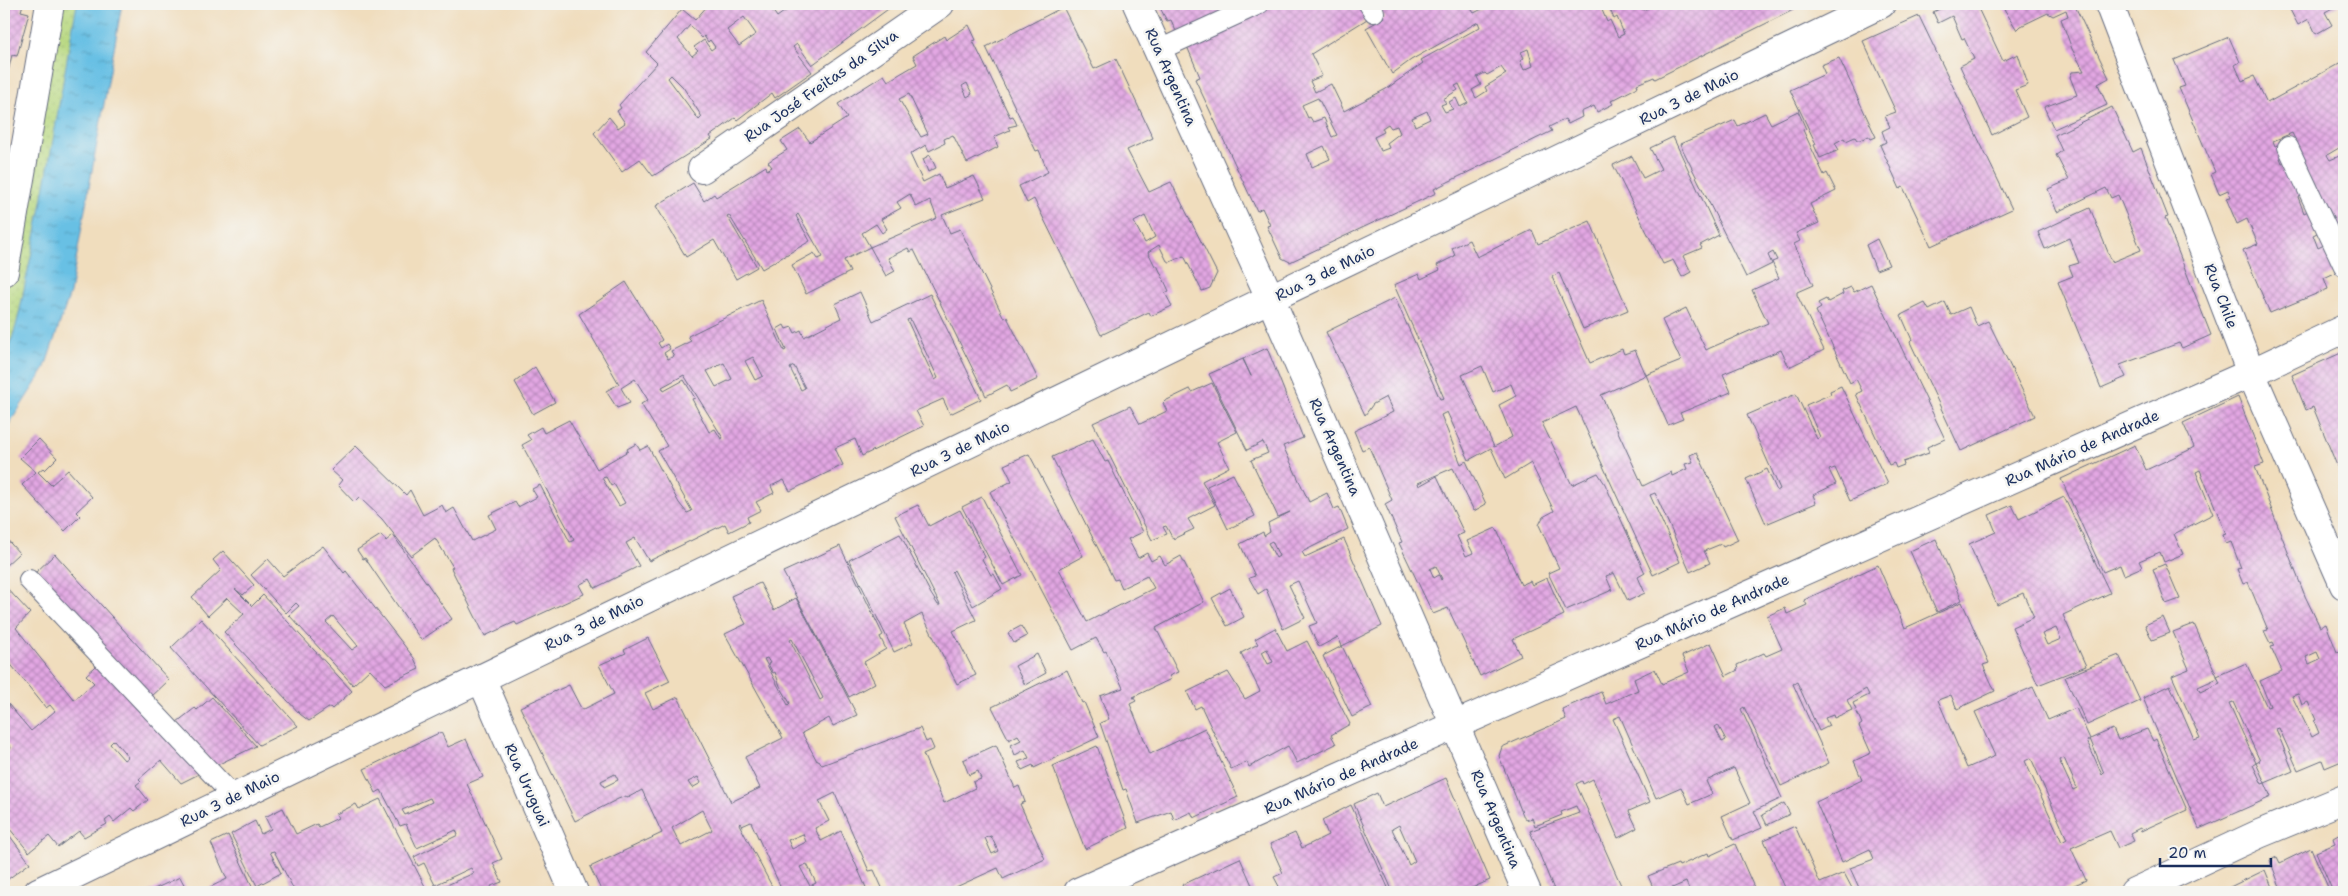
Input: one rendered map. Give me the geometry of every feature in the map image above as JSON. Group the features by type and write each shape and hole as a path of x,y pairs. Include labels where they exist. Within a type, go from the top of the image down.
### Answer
{"street":[{"path":"4,272 50,4"},
{"name":"Rua José Freitas da Silva","path":"702,169 940,4"},
{"name":"Rua Argentina","path":"1137,4 1271,300 1457,724 1506,846 1527,892"},
{"name":"Rua 3 de Maio","path":"38,892 480,678 1271,300 1881,4"},
{"name":"Rua Chile","path":"2109,4 2251,373 2344,585"},
{"name":"Rua Mário de Andrade","path":"1078,892 2251,373 2344,329"},
{"name":"Rua Uruguai","path":"480,678 574,892"},
{"path":"2134,892 2259,834 2344,799"}],"lane":[{"path":"1159,50 1259,4"},
{"path":"2288,147 2344,266"},
{"path":"30,580 234,797"}],"green space":[{"path":"50,4 111,4 4,420 4,273"}],"water":[{"path":"77,4 122,4 70,293 44,370 4,432 4,355 13,336 21,306"}],"building":[{"path":"4,4 23,4 21,11 29,13 17,56 12,55 5,84"},
{"path":"709,4 768,4 777,17 795,4 895,4 812,65 797,44 793,47 812,72 775,98 772,93 737,120 735,118 710,136 712,139 653,176 640,159 622,172 594,133 609,117 618,128 625,123 617,111 621,108 619,105 657,63 646,52 682,9 695,20","holes":["744,17 756,34 739,46 727,30","690,25 702,38 704,36 708,42 710,40 715,47 711,50 704,40 694,47 698,51 692,56 678,39","671,75 683,87 702,117 699,120 668,78"]},
{"path":"1158,4 1247,4 1179,38 1171,20 1167,21"},
{"path":"1270,4 1365,4 1372,16 1311,54 1322,76 1310,81 1315,92 1331,84 1344,111 1386,89 1423,63 1421,60 1480,27 1478,22 1411,60 1392,74 1366,28 1384,18 1376,4 1468,4 1474,13 1488,6 1487,4 1635,4 1637,6 1640,4 1643,10 1648,8 1647,4 1805,4 1655,79 1654,77 1637,84 1638,87 1611,101 1613,104 1597,112 1594,106 1581,112 1582,117 1568,124 1565,119 1549,127 1552,131 1434,189 1436,193 1290,262 1282,258 1267,226 1270,225 1262,208 1257,211 1195,79 1200,77 1186,44","holes":["1609,7 1614,19 1617,17 1624,34 1618,37 1610,20 1607,22 1602,10","1528,49 1533,66 1524,70 1520,61 1524,58 1521,52","1501,67 1506,74 1485,87 1487,91 1476,98 1472,90 1481,85 1477,77 1485,73 1487,75","1459,84 1468,103 1460,107 1456,98 1449,102 1453,109 1445,112 1441,105 1446,103 1443,99 1458,90 1455,86","1318,98 1337,135 1332,137 1324,118 1313,122 1310,117 1308,118 1302,105","1427,111 1430,119 1415,126 1412,118","1388,124 1391,128 1397,126 1400,133 1387,143 1389,148 1381,151 1374,137 1384,132 1382,128","1324,146 1330,159 1312,167 1307,154"]},
{"path":"1951,4 1976,4 2003,61 2018,54 2028,85 2015,90 2027,117 1992,135 1960,66 1974,59 1964,38 1962,39 1952,16 1938,23 1933,12"},
{"path":"2001,4 2079,4 2075,6 2109,78 2098,84 2107,105 2054,129 2044,107 2077,95 2070,77 2072,72 2084,71 2072,49 2061,19 2068,16 2066,10 2053,16 2048,13 2021,26 2017,30"},
{"path":"2287,4 2340,4 2325,12 2332,25 2316,34 2309,19 2298,25"},
{"path":"1063,7 1094,69 1116,59 1153,138 1127,150 1149,192 1171,182 1217,273 1210,288 1202,291 1184,256 1170,262 1167,261 1159,245 1148,252 1155,266 1157,265 1169,291 1165,293 1172,306 1151,316 1149,312 1101,335 1034,199 1027,203 1019,186 1048,172 1039,150 1036,151 986,47","holes":["1145,216 1155,237 1145,243 1134,222"]},
{"path":"1919,16 2012,209 1931,246 1903,187 1900,189 1880,145 1886,142 1882,131 1890,127 1885,116 1896,112 1863,41"},
{"path":"969,25 976,40 973,41 1010,117 1013,116 1017,125 1008,127 1010,130 994,137 998,147 967,163 953,135 944,139 945,143 929,151 926,145 910,154 923,182 939,174 945,188 974,176 985,198 942,215 950,233 960,229 1004,318 1007,317 1038,379 1010,392 1007,385 986,396 914,250 910,252 908,248 888,258 895,271 886,276 870,247 844,260 850,272 806,294 792,265 814,253 818,259 823,257 798,214 796,216 810,241 762,269 729,215 727,216 757,267 736,279 714,240 686,257 656,206 693,183 704,201 714,194 716,197 766,166 767,170 772,167 768,162 787,150 781,141 800,129 810,142 847,118 838,104 884,75 888,81 917,64 913,56 944,36 946,40","holes":["967,83 972,94 967,97 962,86","909,94 928,134 921,137 899,99","910,194 916,207 930,200 937,218 870,247 862,233 876,224 882,233 887,229 881,219 901,208 897,202"]},
{"path":"2229,37 2240,62 2235,65 2242,81 2254,76 2267,103 2344,61 2344,145 2327,155 2330,160 2344,154 2344,244 2290,144 2296,141 2292,133 2273,141 2275,146 2284,142 2286,156 2280,158 2282,163 2291,160 2305,194 2298,197 2304,213 2312,209 2321,231 2313,235 2318,248 2326,244 2339,271 2324,278 2328,289 2270,313 2243,250 2258,244 2247,219 2237,224 2226,198 2231,197 2228,190 2219,194 2211,174 2215,172 2179,88 2185,86 2174,60"},
{"path":"1839,58 1876,137 1871,139 1869,136 1857,140 1855,137 1846,141 1844,138 1835,143 1839,150 1820,158 1814,145 1816,144 1790,90 1825,74 1821,65"},
{"path":"2112,107 2133,152 2141,148 2168,217 2165,218 2211,335 2182,348 2179,343 2120,365 2126,377 2101,388 2058,282 2073,276 2069,266 2079,263 2069,238 2045,249 2038,232 2090,208 2112,262 2141,250 2118,195 2111,198 2106,188 2057,212 2048,189 2069,180 2056,155 2062,151 2055,135"},
{"path":"1798,111 1806,129 1803,130 1824,175 1827,173 1836,191 1810,204 1819,223 1796,233 1800,241 1794,244 1813,285 1797,292 1797,295 1824,350 1789,367 1781,350 1723,374 1731,392 1680,413 1683,419 1668,425 1646,375 1681,361 1662,320 1686,308 1706,350 1768,323 1752,290 1779,278 1772,262 1777,260 1773,252 1768,255 1772,264 1746,277 1680,144 1735,120 1738,126 1765,113 1771,124"},
{"path":"1673,137 1719,235 1700,245 1702,248 1683,256 1691,272 1682,277 1673,260 1663,264 1613,165 1632,156 1643,178 1661,169 1650,148"},
{"path":"930,155 936,168 928,172 923,159"},
{"path":"1590,221 1628,310 1583,329 1559,273 1552,277 1590,363 1622,349 1624,354 1635,350 1646,375 1601,395 1643,486 1671,472 1672,476 1687,469 1685,464 1693,462 1690,455 1697,452 1738,540 1723,547 1721,544 1704,551 1710,563 1690,572 1655,493 1650,495 1680,562 1653,575 1576,407 1542,423 1572,485 1598,473 1605,484 1645,573 1638,577 1645,593 1628,601 1614,573 1606,576 1612,590 1566,610 1548,573 1559,568 1539,525 1543,517 1554,511 1531,463 1505,479 1491,448 1469,460 1447,412 1441,415 1461,464 1466,461 1486,504 1474,511 1453,468 1418,483 1419,486 1437,476 1464,533 1457,536 1466,556 1473,553 1467,541 1496,528 1521,585 1530,581 1532,585 1547,578 1564,615 1513,639 1521,656 1480,676 1448,608 1433,614 1399,543 1402,542 1385,504 1392,500 1369,447 1362,450 1354,431 1393,412 1386,397 1373,404 1365,415 1326,332 1395,298 1440,399 1444,398 1394,285 1419,274 1421,279 1440,270 1437,265 1455,256 1452,248 1469,240 1477,257 1532,230 1538,244","holes":["1482,366 1493,392 1511,384 1516,396 1499,405 1512,437 1494,447 1462,375","1436,566 1442,579 1441,580 1439,575 1434,578 1430,569"]},
{"path":"1877,239 1889,265 1876,270 1866,245"},
{"path":"626,282 662,340 658,343 661,348 667,344 670,349 664,353 668,359 674,356 671,351 691,341 688,336 761,300 784,351 786,350 777,329 784,325 786,329 792,327 795,333 801,330 804,337 841,318 835,304 860,292 873,321 930,294 981,399 950,414 943,399 916,411 924,426 862,456 855,439 835,448 843,465 790,491 784,480 771,486 774,493 756,502 761,510 747,517 749,522 729,532 725,524 649,561 635,538 626,543 639,566 595,588 590,579 579,585 584,594 517,625 515,622 485,636 451,568 453,567 435,538 411,556 382,519 359,497 354,502 338,485 342,480 331,470 356,446 406,495 410,490 423,515 442,505 446,513 454,508 472,541 496,529 489,515 515,502 518,507 537,497 532,489 540,485 570,542 574,540 522,445 531,440 527,435 541,427 544,433 569,420 597,469 628,451 627,449 636,444 640,450 648,446 679,503 687,513 692,511 658,451 667,446 641,404 648,400 635,379 621,388 630,403 617,408 606,391 619,384 579,314","holes":["910,319 938,378 935,380 907,320","753,357 763,376 755,380 745,361","724,363 732,379 716,387 707,371","794,366 805,388 801,390 790,368","684,375 723,438 721,439 715,429 709,432 692,399 695,398 684,380 664,391 662,387","606,477 611,486 614,484 625,503 619,506 602,478"]},
{"path":"1871,284 1945,439 1927,447 1929,453 1903,462 1904,465 1896,468 1894,463 1889,465 1856,394 1862,391 1856,379 1850,383 1816,311 1821,308 1818,303 1826,299 1828,302 1843,294 1842,291 1851,287 1854,292"},
{"path":"1945,302 1951,315 1969,307 1977,326 1988,321 2035,416 1961,451 1910,342 1912,340 1901,315 1925,303 1929,310"},
{"path":"1267,348 1303,438 1283,446 1309,502 1327,493 1334,509 1339,507 1348,529 1302,552 1305,557 1344,539 1382,626 1342,646 1338,637 1319,647 1309,626 1317,623 1298,581 1289,585 1305,618 1283,629 1266,589 1258,594 1249,578 1255,576 1240,544 1263,532 1264,536 1270,532 1268,523 1290,512 1278,517 1251,460 1268,453 1263,442 1247,450 1209,374","holes":["1272,541 1279,556 1276,558 1268,543"]},
{"path":"2341,353 2344,361 2344,477 2342,478 2313,407 2306,410 2292,375"},
{"path":"535,367 555,402 533,414 515,382"},
{"path":"1212,383 1237,432 1217,442 1229,467 1202,481 1215,505 1188,519 1194,529 1173,539 1166,526 1163,527 1167,534 1152,540 1093,423 1130,406 1140,424 1167,411 1163,403 1165,401 1190,389 1192,392"},
{"path":"1841,386 1888,484 1850,501 1835,468 1829,470 1836,484 1813,495 1816,503 1766,524 1746,479 1767,469 1777,491 1780,489 1747,415 1796,394 1817,439 1820,437 1806,405 1831,394 1830,391"},
{"path":"2238,397 2264,464 2255,467 2305,596 2320,627 2326,624 2337,652 2341,651 2344,661 2344,760 2325,768 2322,760 2298,770 2279,728 2276,729 2293,771 2265,783 2271,797 2199,829 2143,698 2170,685 2194,740 2200,738 2172,676 2189,669 2173,632 2194,624 2217,676 2246,663 2267,707 2270,706 2260,681 2282,671 2271,647 2275,646 2273,642 2270,643 2264,631 2268,630 2248,582 2243,584 2237,569 2241,568 2231,542 2226,544 2223,535 2226,534 2200,470 2196,472 2213,514 2174,534 2183,554 2164,562 2160,552 2139,561 2142,567 2124,575 2120,565 2103,572 2061,479 2135,445 2146,470 2194,447 2183,423","holes":["2317,652 2320,659 2309,664 2306,657","2218,678 2220,683 2200,692 2198,687","2298,694 2302,705 2308,702 2316,720 2314,721 2319,733 2312,737 2292,696","2233,702 2260,761 2256,763 2229,703","2256,763 2265,783 2262,784 2253,765"]},
{"path":"39,439 57,458 45,470 43,468 38,472 51,485 68,470 92,497 76,512 80,516 65,531 22,485 36,472 20,458"},
{"path":"1093,439 1105,462 1108,461 1143,532 1128,539 1138,558 1147,553 1151,561 1160,556 1165,565 1181,556 1204,602 1156,628 1178,672 1169,676 1171,679 1133,697 1136,701 1130,704 1150,754 1205,728 1238,797 1194,818 1191,812 1174,820 1171,811 1138,823 1126,789 1123,790 1100,723 1109,719 1100,696 1123,688 1106,651 1104,652 1096,638 1073,650 990,492 1012,481 1004,465 1029,454 1083,556 1059,569 1087,622 1154,588 1147,576 1122,588 1118,579 1114,580 1052,457"},
{"path":"1233,474 1255,516 1228,529 1207,486"},
{"path":"982,497 1022,575 1003,585 962,507"},
{"path":"2064,497 2110,593 2063,615 2086,666 2038,685 2012,627 2034,617 2023,593 1997,605 1969,544 1996,532 1989,515 2012,505 2019,519","holes":["2056,628 2061,639 2047,645 2042,634"]},
{"path":"918,505 929,526 960,510 985,557 982,559 991,575 994,574 1002,589 973,606 954,570 952,572 976,620 953,631 976,675 957,684 922,614 904,624 913,643 894,652 849,560 900,534 931,594 938,605 940,605 895,516"},
{"path":"381,535 386,541 393,535 452,619 421,640 365,558 363,559 357,550"},
{"path":"4,536 19,553 4,567"},
{"path":"1936,539 1962,600 1937,612 1910,551"},
{"path":"323,546 344,573 346,571 414,658 419,669 385,685 370,669 353,685 289,615 299,606 296,603 286,613 251,575 268,559 283,576","holes":["333,616 358,646 352,650 326,622"]},
{"path":"840,546 883,635 880,637 886,649 864,662 875,683 849,697 783,572"},
{"path":"223,551 254,585 243,595 235,589 252,606 263,595 352,691 332,709 330,707 309,721 300,714 224,632 244,614 227,598 208,616 192,597 221,570 213,560"},
{"path":"55,554 169,680 149,699 33,575"},
{"path":"2165,564 2180,599 2166,604 2153,569"},
{"path":"1878,565 1905,628 1962,602 1989,663 1983,665 1995,691 1957,709 1951,695 1938,700 1967,768 1995,756 1975,712 2033,687 2048,720 2076,708 2090,739 2113,729 2118,740 2147,729 2153,741 2156,739 2187,810 2141,831 2140,828 2130,833 2134,841 2118,848 2110,831 2071,848 2086,880 2058,892 1861,892 1850,868 1874,859 1870,849 1842,862 1816,802 1862,780 1854,761 1871,753 1859,726 1862,724 1853,703 1869,695 1866,689 1847,700 1852,710 1834,718 1833,715 1825,718 1829,726 1819,731 1797,682 1793,684 1829,763 1781,786 1744,707 1741,709 1782,798 1754,811 1762,828 1733,840 1722,816 1750,803 1734,768 1706,781 1712,794 1689,804 1681,787 1656,798 1620,716 1613,719 1650,802 1629,811 1637,828 1618,838 1593,779 1583,784 1582,781 1576,784 1624,892 1555,892 1530,831 1579,813 1576,806 1561,812 1562,815 1535,826 1532,818 1525,820 1499,756 1502,747 1566,719 1562,709 1601,692 1606,704 1638,690 1634,679 1655,669 1662,684 1689,672 1682,656 1711,643 1726,676 1738,670 1737,665 1764,653 1766,656 1782,649 1767,616 1785,608 1787,614 1807,605 1804,600","holes":["1718,725 1726,740 1722,742 1715,727","2090,739 2104,773 2102,775 2087,741","2031,758 2067,839 2062,842 2025,761","2064,758 2077,788 2073,790 2059,760"]},
{"path":"760,583 774,610 796,598 857,715 833,726 829,718 802,733 817,761 819,760 822,765 920,728 926,742 930,740 934,749 923,754 944,803 975,788 973,782 981,779 978,771 969,775 963,760 996,745 1015,788 1019,786 1025,802 1020,804 1045,859 1003,879 998,868 945,892 884,892 874,870 869,871 835,793 819,801 829,821 815,828 821,841 841,831 868,892 783,892 751,822 742,826 739,824 775,892 743,892 741,890 738,892 602,892 590,867 662,833 642,790 627,798 626,796 618,799 575,821 520,707 569,685 582,710 614,694 599,665 626,653 624,650 648,638 670,681 645,693 653,709 678,697 731,802 760,788 745,757 783,738 725,634 746,624 731,596","holes":["792,639 823,698 820,700 790,640","767,658 773,673 775,672 780,686 790,703 788,705 764,659","615,774 618,780 604,787 601,781","698,777 701,783 692,788 688,782","702,810 712,830 681,846 672,828","803,834 806,842 792,849 788,840","991,836 998,851 992,854 985,838","807,864 816,883 810,886 800,867"]},
{"path":"4,585 30,613 16,628 74,700 94,683 86,675 103,660 201,773 181,783 161,760 139,779 141,781 136,785 148,800 134,811 131,808 114,822 110,817 105,821 107,824 84,837 79,831 58,847 49,836 29,852 4,822 4,790 8,786 4,781 4,755 11,748 4,739 4,708 8,704 31,731 55,711 50,705 46,708 4,656","holes":["114,740 128,757 124,760 110,744"]},
{"path":"1230,588 1244,617 1227,626 1212,598"},
{"path":"2163,617 2170,633 2152,640 2145,625"},
{"path":"201,619 298,726 259,745 214,696 171,648"},
{"path":"1021,626 1027,636 1014,643 1008,633"},
{"path":"1275,628 1287,651 1307,641 1350,724 1331,735 1336,744 1297,763 1288,746 1249,767 1247,762 1231,769 1201,706 1195,709 1187,692 1228,672 1245,699 1260,691 1241,653 1258,644 1255,639","holes":["1267,649 1273,662 1268,664 1262,652"]},
{"path":"1342,646 1372,707 1352,717 1323,656"},
{"path":"1037,654 1046,673 1025,685 1015,666"},
{"path":"2119,655 2140,701 2087,725 2065,677"},
{"path":"1067,670 1082,703 1084,702 1099,737 1034,768 1033,765 1022,770 1018,762 1029,758 1025,750 1015,755 1011,745 1021,740 1018,735 1009,740 992,707"},
{"path":"212,697 256,746 215,766 177,722 195,708 197,710"},
{"path":"441,732 448,747 466,739 483,777 467,784 502,859 493,863 502,882 491,886 494,892 431,892 474,873 471,868 435,885 424,863 418,866 414,857 458,835 456,830 417,848 406,824 400,826 381,790 376,793 364,769","holes":["430,798 432,802 405,815 402,810"]},
{"path":"1097,746 1128,828 1085,849 1053,766"},
{"path":"1446,778 1490,880 1463,892 1393,892 1354,804 1377,793 1383,807","holes":["1399,825 1415,861 1409,865 1392,829"]},
{"path":"380,799 428,892 295,892 274,851 270,852 281,873 257,886 231,834 255,821 261,834 271,829 265,817 283,808 296,834 317,824 319,827 338,818 336,814 356,804 359,809"},
{"path":"1784,803 1790,814 1767,825 1762,815"},
{"path":"1351,805 1390,892 1282,892 1274,877 1283,873 1270,844 1295,833 1302,848 1328,835 1322,820"},
{"path":"1795,826 1820,883 1844,873 1854,892 1787,892 1764,840"},
{"path":"4,828 30,863 4,882"},
{"path":"2344,832 2344,892 2333,892 2316,852 2335,844 2333,838"},
{"path":"228,835 255,892 200,892 227,879 211,843"},
{"path":"1735,844 1756,892 1690,892 1686,882 1663,892 1655,892 1648,876 1678,864 1679,866 1708,853 1709,856"},
{"path":"2311,848 2330,892 2282,892 2270,860 2277,857 2280,863"},
{"path":"1240,858 1255,892 1185,892 1182,885"},
{"path":"2265,870 2274,892 2230,892 2228,888"},
{"path":"180,877 188,892 148,892"}]}
